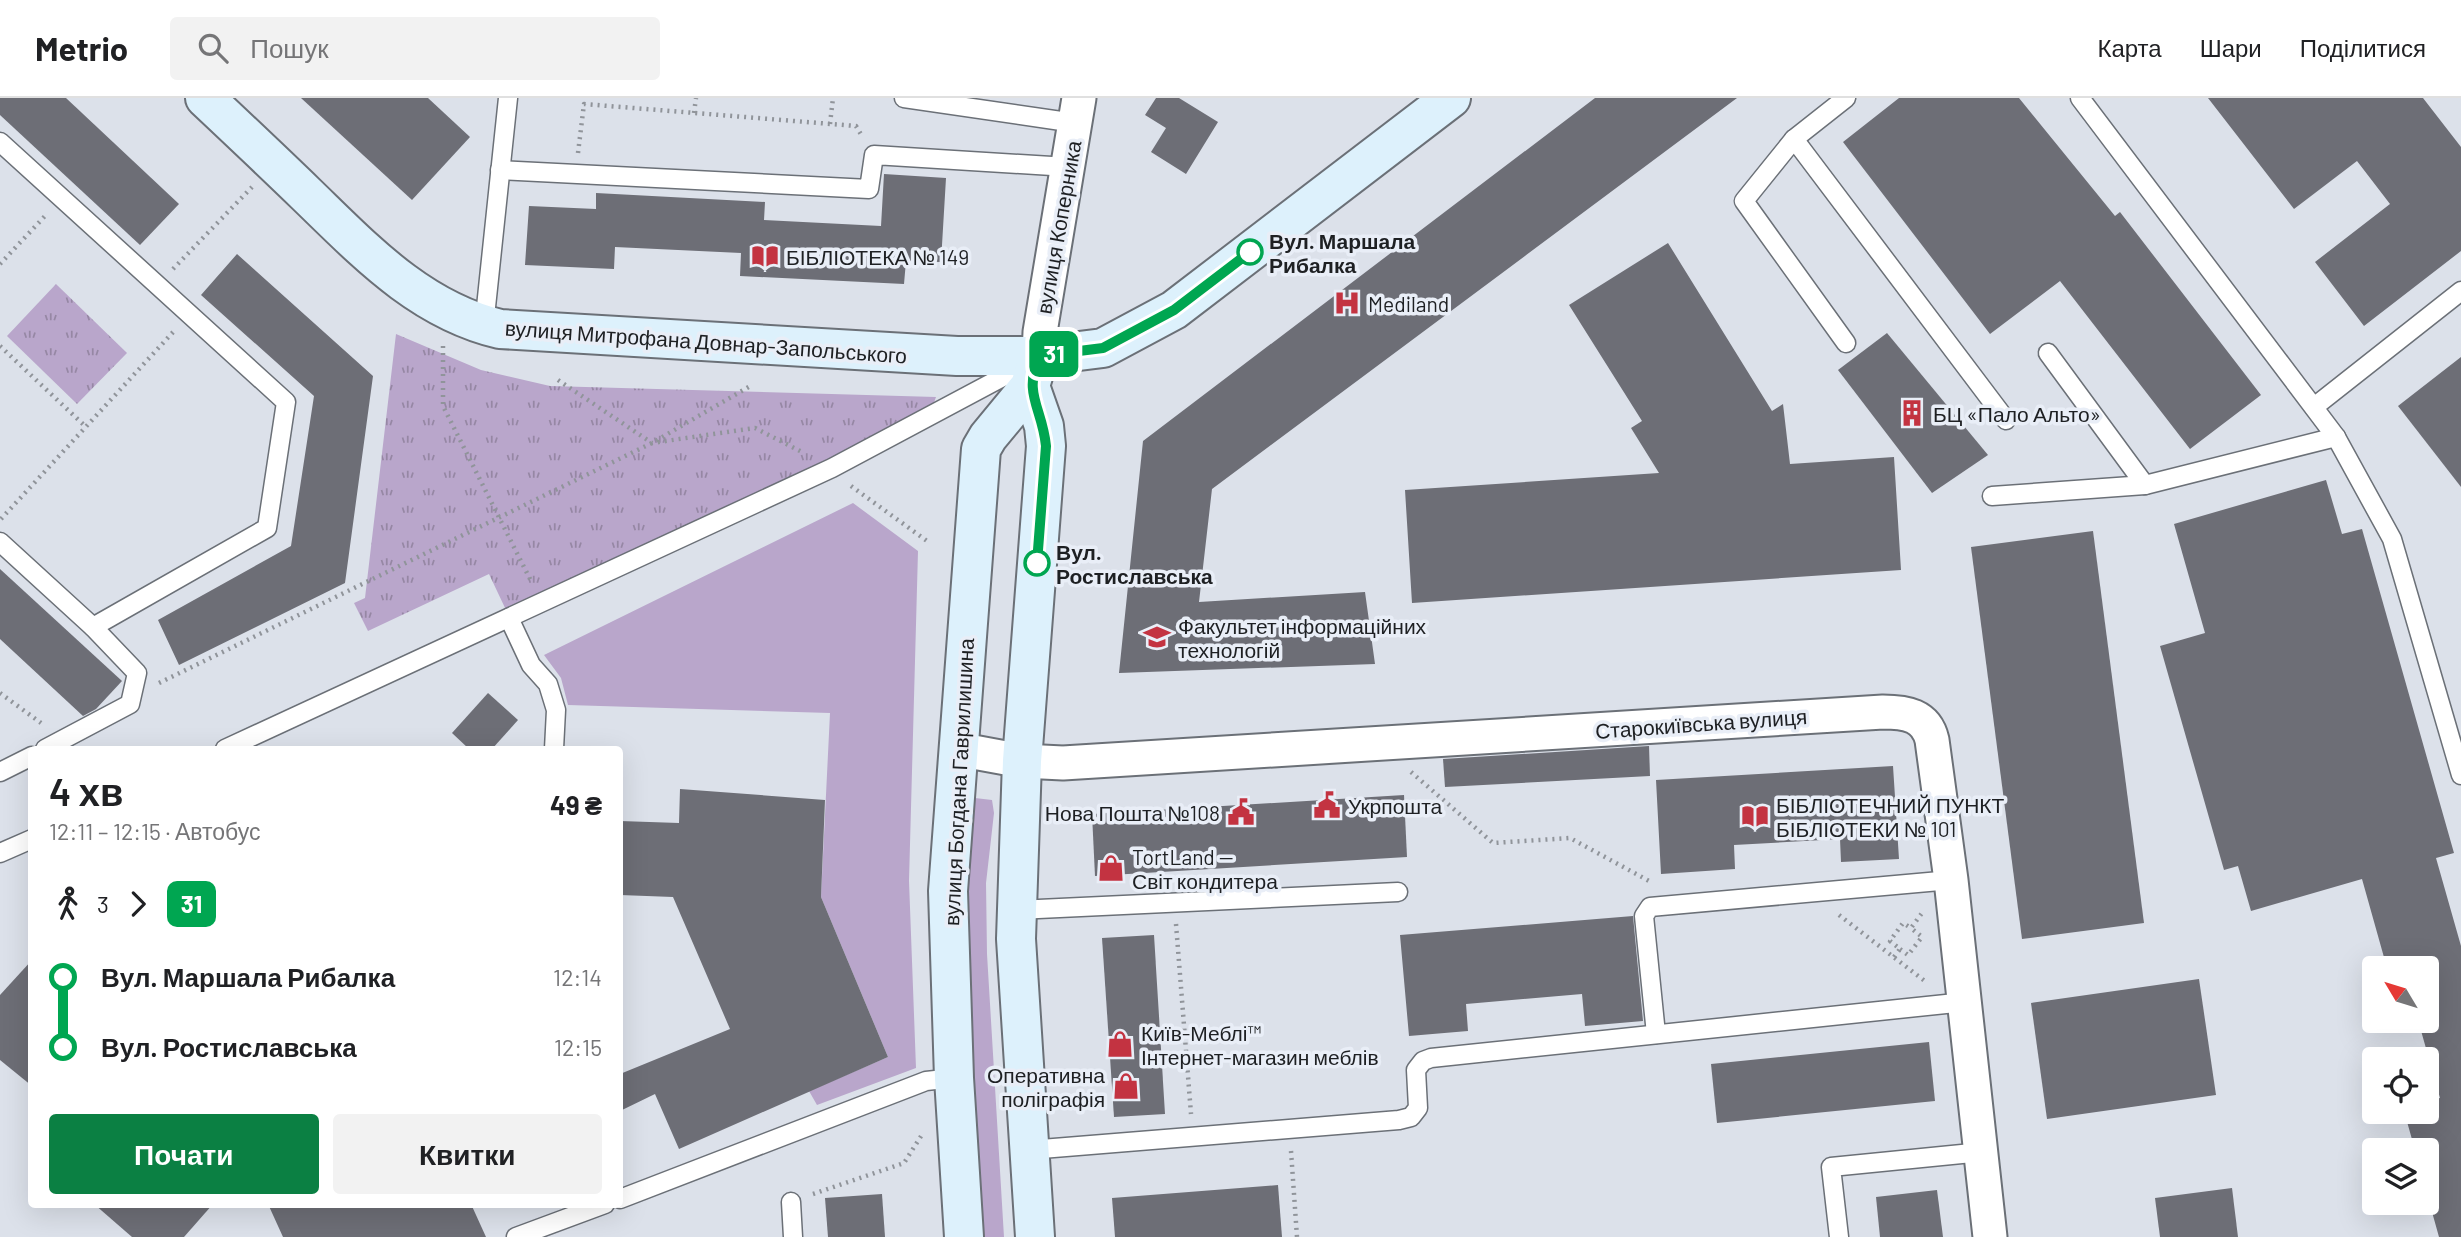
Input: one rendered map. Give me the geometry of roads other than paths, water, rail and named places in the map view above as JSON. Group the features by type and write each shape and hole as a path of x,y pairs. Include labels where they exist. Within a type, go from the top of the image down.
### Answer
{"street":[{"name":"вулиця Митрофана Довнар-Запольського","path":"205,98 379,265 433,303 484,326 508,330 943,355 1035,371 1103,348 1174,310 1451,98"},
{"name":"вулиця Коперника","path":"1035,371 1077,110"},
{"name":"вулиця Богдана Гаврилишина","path":"964,1237 954,1078 948,891 981,449 1035,371"},
{"path":"1035,371 1046,446 1022,761 1016,939 1035,1237"},
{"name":"Старокиївська вулиця","path":"957,749 1022,761 1063,763 1904,712 1928,727 1948,881 1959,1002 1982,1152 1990,1237"}],"lane":[{"path":"484,326 508,98"},
{"path":"904,98 1077,110"},
{"path":"1846,98 1794,139 1744,201 1846,343"},
{"path":"2080,98 2336,437 2392,539 2455,729 2461,775"},
{"path":"1794,139 2006,420"},
{"path":"0,142 286,402 267,528 93,627"},
{"path":"500,170 869,189 874,155 1068,167"},
{"path":"2314,407 2461,291"},
{"path":"2048,353 2144,485"},
{"path":"232,746 1035,371"},
{"path":"1992,496 2144,485 2336,437"},
{"path":"0,542 93,627 137,673 130,704 51,746"},
{"path":"509,618 531,665 548,684 556,710 554,746"},
{"path":"0,772 28,758"},
{"path":"0,853 28,841"},
{"path":"1656,1034 1644,916 1650,907 1807,891 1948,881"},
{"path":"1017,909 1398,892"},
{"path":"1029,1150 1411,1117 1418,1108 1416,1070 1423,1060 1431,1058 1959,1002"},
{"path":"623,1198 926,1082 954,1078"},
{"path":"1839,1237 1831,1167 1982,1152"},
{"path":"791,1202 793,1237"},
{"path":"516,1237 595,1208"}],"place":[{"name":"Вул. Маршала Рибалка","path":"1250,252"},
{"name":"БІБЛІОТЕКА № 149","path":"765,256"},
{"name":"Mediland","path":"1347,303"},
{"name":"БЦ «Пало Альто»","path":"1912,413"},
{"name":"Вул. Ростиславська","path":"1037,563"},
{"name":"Факультет інформаційних технологій","path":"1157,637"},
{"name":"Укрпошта","path":"1327,805"},
{"name":"Нова Пошта №108","path":"1241,812"},
{"name":"БІБЛІОТЕЧНИЙ ПУНКТ БІБЛІОТЕКИ № 101","path":"1755,816"},
{"name":"TortLand — Світ кондитера","path":"1111,868"},
{"name":"Київ-Меблі™ Інтернет-магазин меблів","path":"1120,1044"},
{"name":"Оперативна поліграфія","path":"1126,1086"}]}
